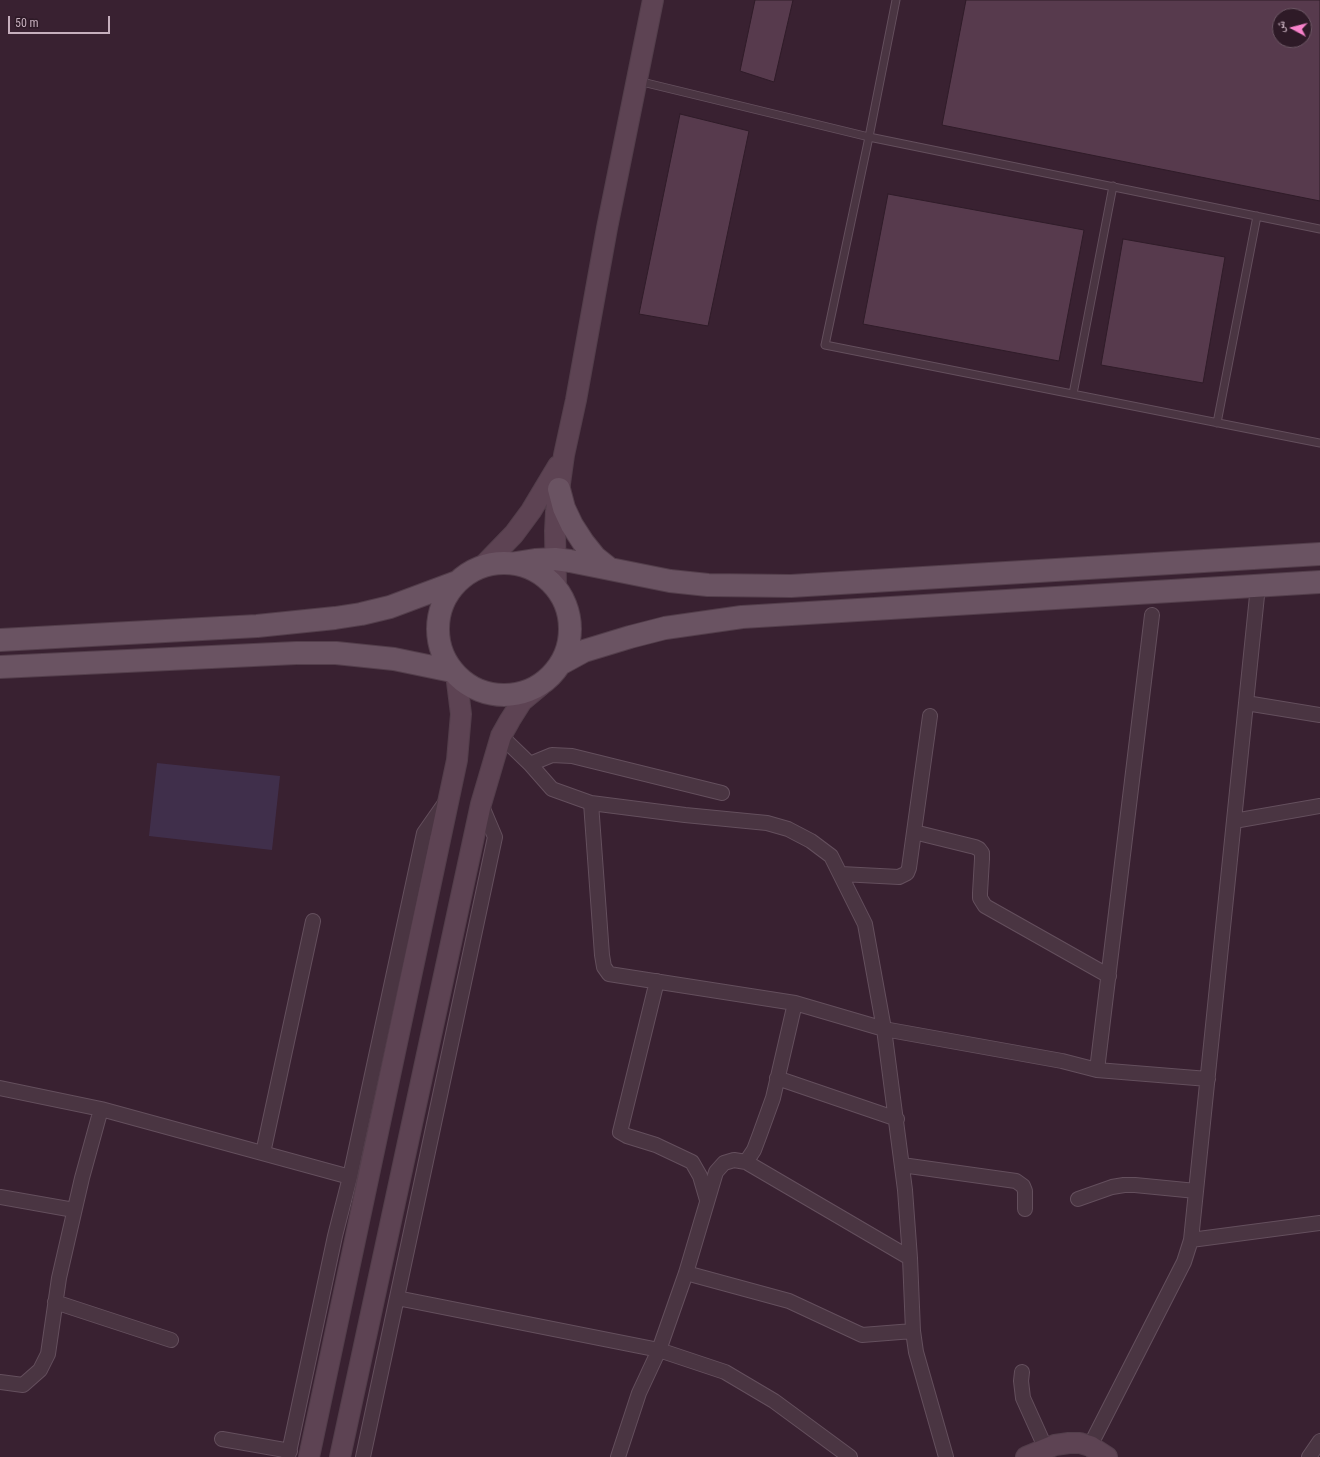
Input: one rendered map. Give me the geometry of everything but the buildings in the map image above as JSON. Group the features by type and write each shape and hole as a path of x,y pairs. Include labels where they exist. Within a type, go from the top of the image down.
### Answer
{"main road":[{"path":"556,587 556,512 564,456 576,400 607,228 653,0"},
{"path":"484,565 514,534 531,511 564,456"},
{"path":"559,489 564,508 572,525 591,552 610,569"},
{"path":"516,563 555,559 670,581 746,586 791,586 1320,554"},
{"path":"340,1457 481,804 501,736 522,701 540,686 552,676 562,663 568,648 571,632 565,600 556,587 531,567 516,563 500,562 484,565 469,572 457,582 447,595 441,610 438,626 439,642 444,657 454,672 464,682 478,690 493,695 509,696 540,686"},
{"path":"0,640 249,626 335,618 390,607 457,582"},
{"path":"562,663 584,651 630,636 665,628 742,618 1320,582"},
{"path":"0,667 280,654 336,653 394,659 454,672"},
{"path":"309,1457 457,760 461,714 454,672"},
{"path":"1026,1457 1046,1449 1069,1443 1080,1443 1099,1452"}],"street":[{"path":"1099,1452 1184,1262 1191,1240 1258,586"},
{"path":"1097,1070 1152,615"},
{"path":"1246,703 1320,715"},
{"path":"841,874 899,877 907,873 909,868 930,716"},
{"path":"501,736 530,764 552,789 591,803 685,815 767,823 788,829 811,841 831,856 865,924 884,1029 897,1119 910,1258 913,1331 916,1352 946,1457"},
{"path":"530,764 552,755 572,756 722,793"},
{"path":"222,1439 289,1454 424,833 450,796"},
{"path":"591,803 601,948 604,967 609,974 795,1003 884,1029 1062,1061 1097,1070 1208,1079"},
{"path":"363,1457 495,838 481,804"},
{"path":"1234,821 1320,806"},
{"path":"914,832 975,846 982,853 980,898 985,906 1109,976"},
{"path":"263,1154 313,921"},
{"path":"657,981 620,1132 627,1136 656,1145 692,1162 700,1176 707,1202"},
{"path":"746,1162 754,1150 773,1098 795,1003"},
{"path":"777,1078 897,1119"},
{"path":"0,1088 101,1108 350,1177"},
{"path":"0,1382 23,1385 40,1370 48,1354 59,1278 74,1210 101,1108"},
{"path":"618,1457 639,1393 659,1350 686,1273 716,1172 724,1163 734,1160 746,1162 910,1258"},
{"path":"902,1165 1016,1181 1023,1186 1025,1191 1025,1209"},
{"path":"1078,1199 1112,1187 1130,1185 1196,1191"},
{"path":"0,1197 74,1210"},
{"path":"1191,1240 1320,1223"},
{"path":"686,1273 789,1301 862,1335 913,1331"},
{"path":"397,1298 659,1350 725,1372 774,1401 850,1457"},
{"path":"55,1302 171,1340"},
{"path":"1022,1372 1020,1381 1023,1398 1046,1449"},
{"path":"1309,1457 1320,1441"}],"lane":[{"path":"896,0 826,346 1320,443"},
{"path":"637,80 869,137 1320,229"},
{"path":"1073,394 1113,186"},
{"path":"1217,423 1257,216"}],"shaded area":[{"path":"157,763 280,776 272,850 149,836"}]}
